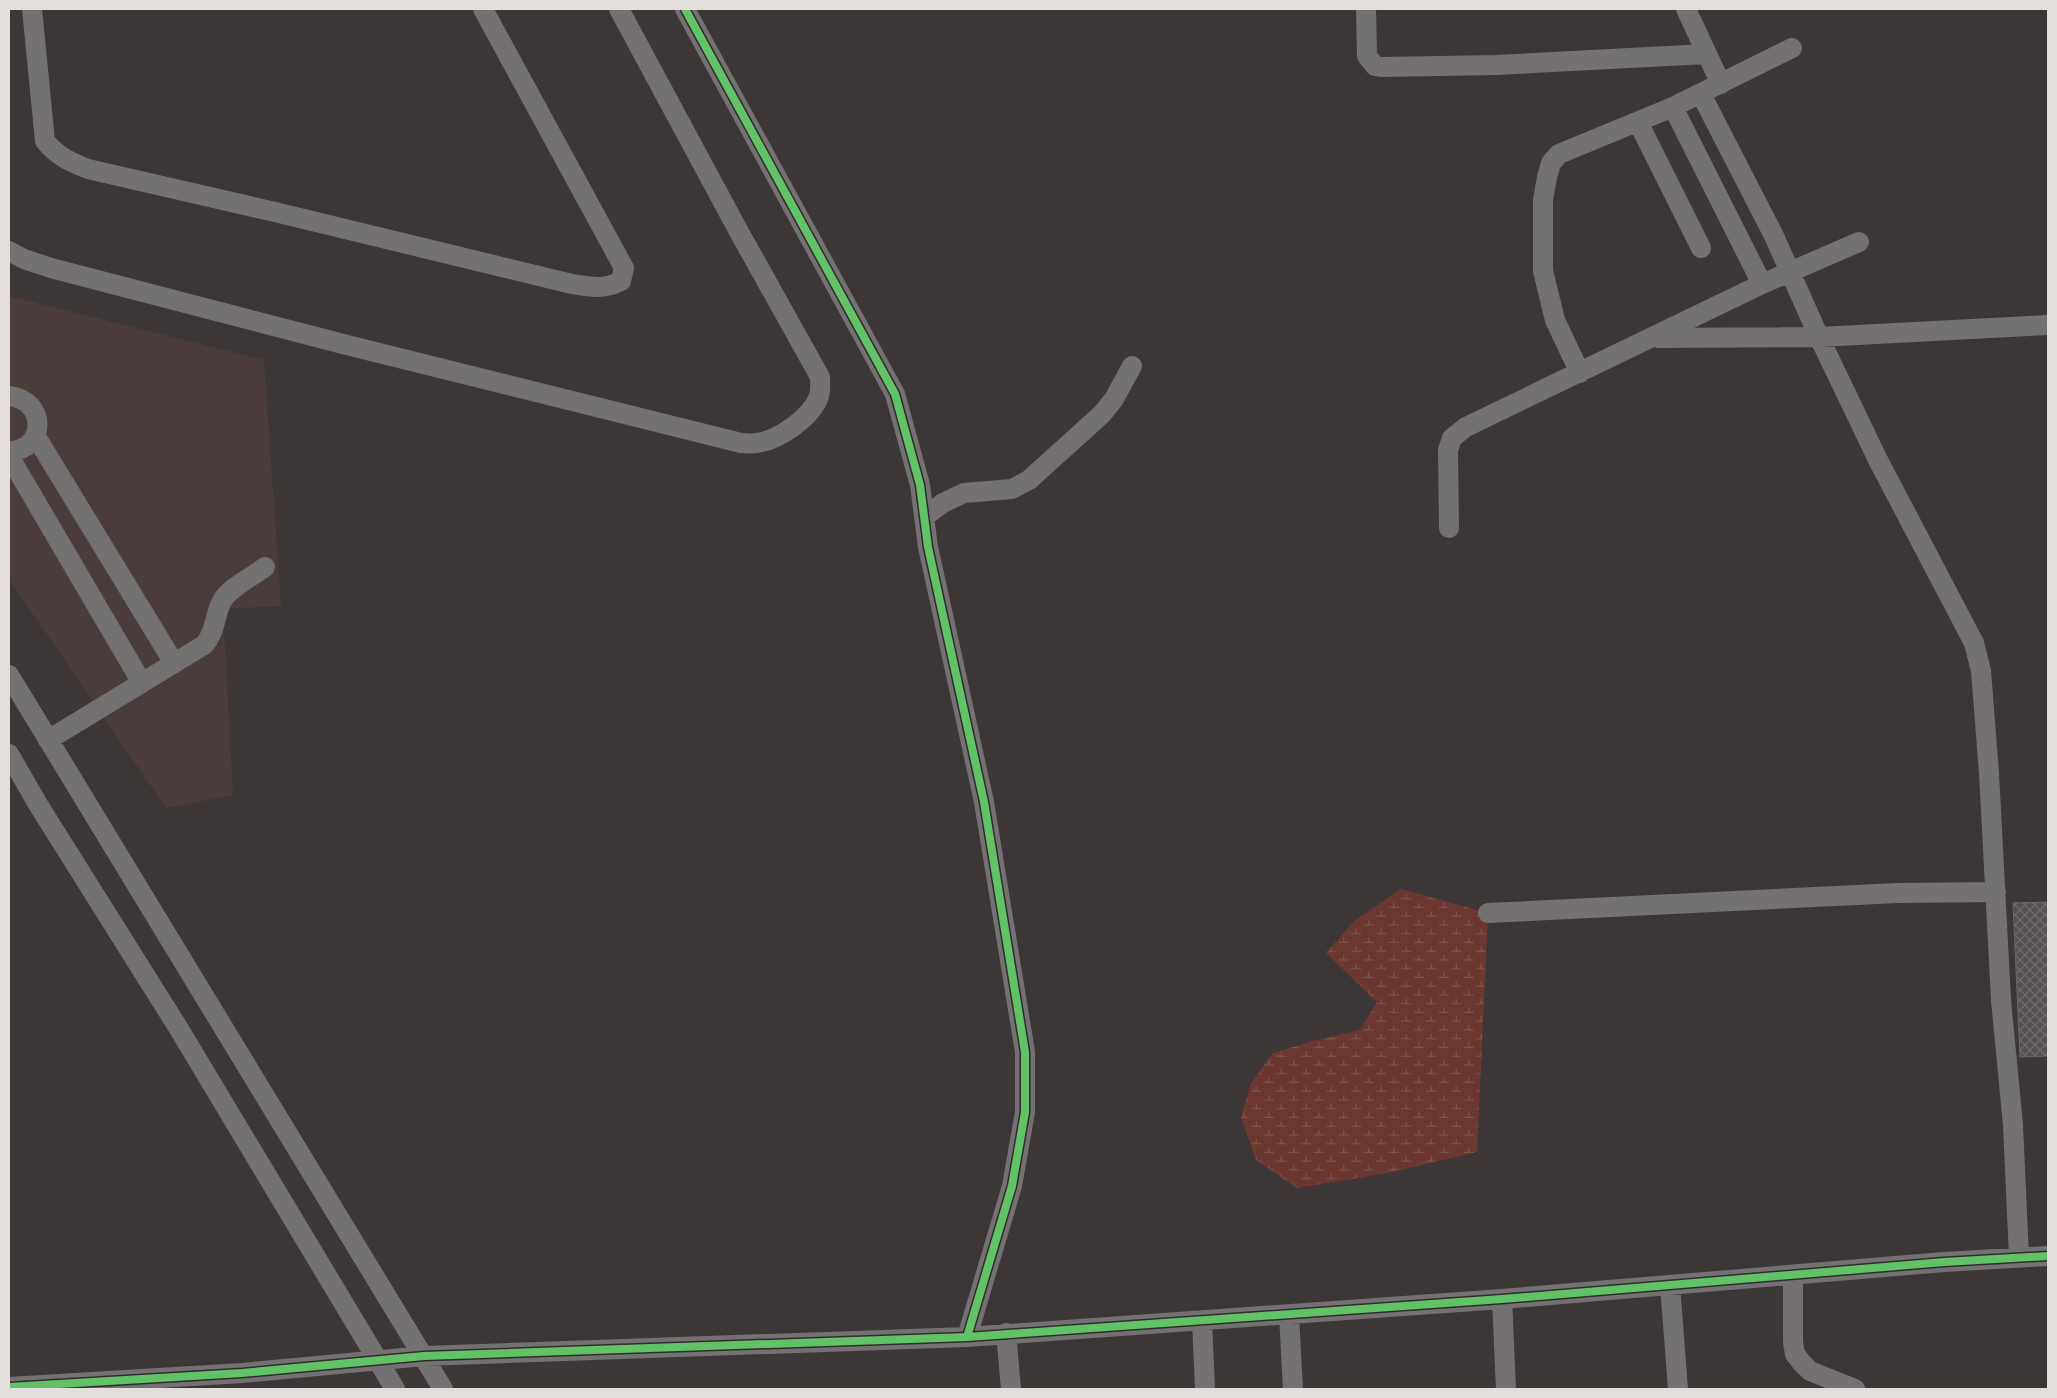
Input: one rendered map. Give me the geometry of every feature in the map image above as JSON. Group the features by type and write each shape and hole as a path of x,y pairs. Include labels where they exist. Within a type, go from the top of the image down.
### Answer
{"street":[{"path":"32,9 45,141 54,152 68,162 88,169 572,284 597,288 612,286 621,281 624,268 484,9"},
{"path":"9,251 24,259 51,268 347,345 741,443 757,443 772,439 804,419 816,405 820,394 820,377 738,230 619,9"},
{"path":"685,9 895,394 920,485 928,547 984,802 1025,1052 1025,1112 1012,1186 967,1337"},
{"path":"1366,9 1367,56 1370,62 1381,68 1497,65 1706,54"},
{"path":"1686,9 1721,84"},
{"path":"1580,372 1555,320 1543,271 1543,200 1546,177 1551,163 1559,154 1673,108 1792,48"},
{"path":"1701,94 1745,177 1878,460 1974,644 1982,680 2001,1000 2013,1125 2019,1257"},
{"path":"1673,108 1762,284"},
{"path":"1638,122 1701,248"},
{"path":"1450,528 1448,450 1452,438 1466,427 1762,284 1859,242"},
{"path":"1652,338 1819,337 2048,325"},
{"path":"924,517 954,496 1012,488 1029,480 1102,414 1114,399 1132,366"},
{"path":"9,395 18,397 33,408 37,416 38,426 30,442 23,448 9,451"},
{"path":"35,434 174,664"},
{"path":"9,456 142,683"},
{"path":"48,740 204,645 214,629 220,607 228,594 265,567"},
{"path":"9,675 443,1389"},
{"path":"10,759 179,1029 395,1389"},
{"path":"1488,913 1898,893 1996,892"},
{"path":"9,1387 242,1373 424,1356 967,1337 1289,1315 2048,1256"},
{"path":"1793,1276 1793,1342 1795,1354 1810,1371 1855,1389"},
{"path":"1670,1285 1678,1389"},
{"path":"1502,1299 1506,1389"},
{"path":"1289,1315 1293,1389"},
{"path":"1202,1320 1205,1389"},
{"path":"1006,1333 1011,1389"}],"shaded area":[{"path":"9,296 264,360 281,606 223,609 233,795 166,808 9,579"}],"green space":[{"path":"1401,889 1488,913 1477,1152 1388,1173 1297,1188 1256,1160 1241,1117 1251,1083 1273,1053 1360,1030 1377,1002 1326,953 1354,921"}],"building":[{"path":"2048,902 2048,1056 2020,1057 2013,903"}],"cycle path":[{"path":"685,9 895,394 920,485 928,547 984,802 1025,1052 1025,1112 1012,1186 967,1337"},
{"path":"9,1387 242,1373 424,1356 967,1337 1502,1299 1944,1262 2048,1256"}]}
